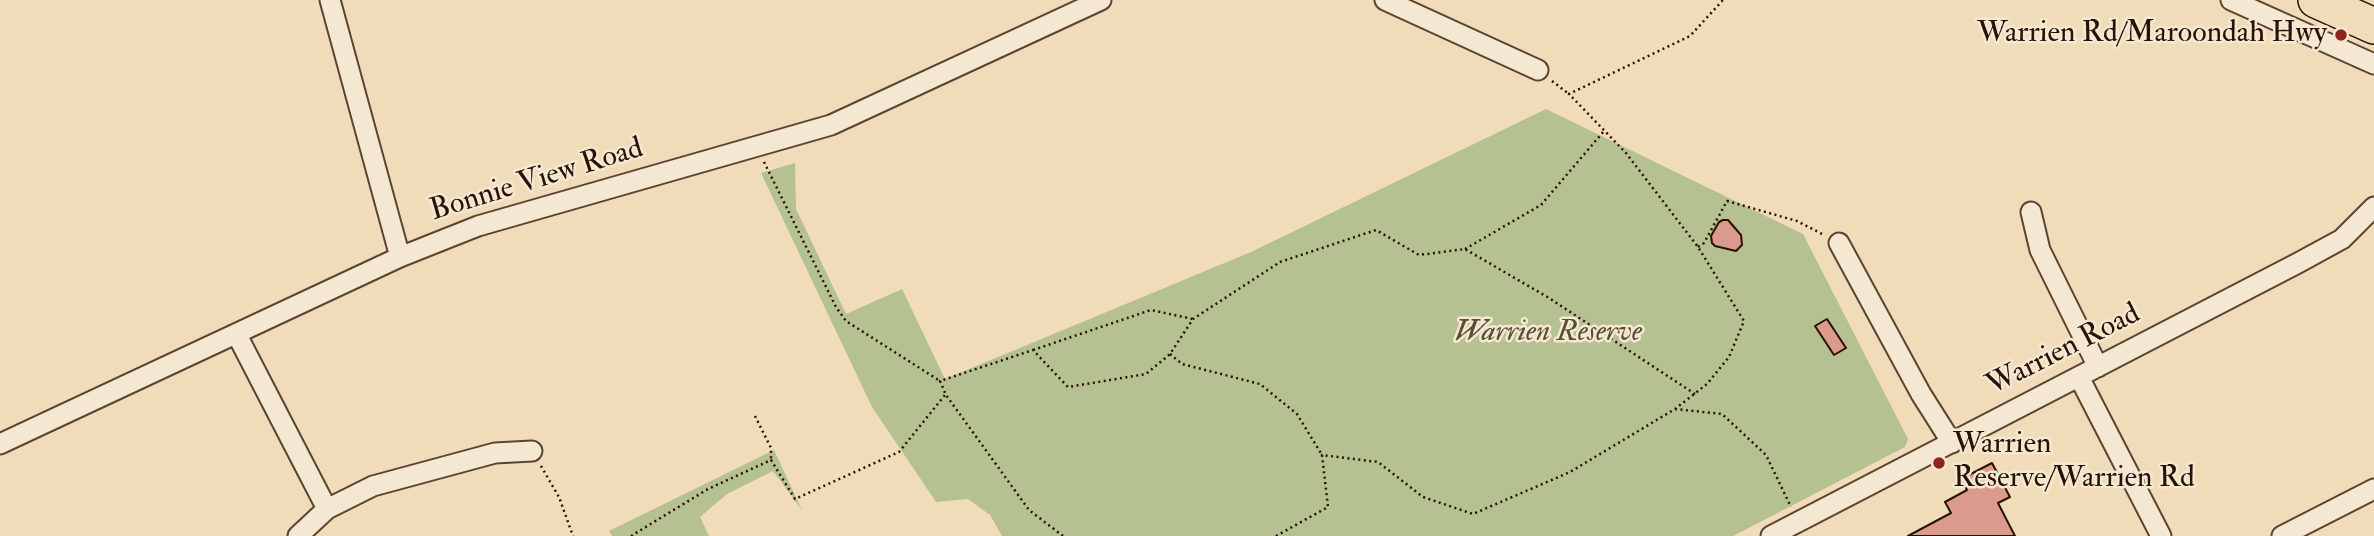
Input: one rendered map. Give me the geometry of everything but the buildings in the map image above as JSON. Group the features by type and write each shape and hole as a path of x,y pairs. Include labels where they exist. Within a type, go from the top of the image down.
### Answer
{"highway":[{"path":"2316,0 2374,26"}],"street":[{"path":"330,0 400,257"},
{"name":"Bonnie View Road","path":"0,444 400,257 478,226 831,125 1101,0"},
{"path":"1385,0 1538,71"},
{"path":"2231,0 2374,64"},
{"name":"Warrien Road","path":"1771,536 2342,239 2374,207"},
{"path":"2031,212 2040,250 2098,367"},
{"path":"1839,243 1921,394 1951,443"},
{"path":"237,335 327,509"},
{"path":"2079,377 2161,536"},
{"path":"298,536 327,509 373,486 495,453 532,451"},
{"path":"2282,536 2374,489"}],"path":[{"path":"1569,94 1690,36 1723,0"},
{"path":"1322,454 1378,462 1423,497 1473,514 1570,472 1675,409 1707,384 1729,357 1744,321 1698,247 1626,153 1569,94 1538,71"},
{"path":"1033,350 1068,387 1146,374 1170,354 1193,319 1280,261 1376,230 1419,255 1465,249 1541,205 1604,131"},
{"path":"757,147 836,307 846,321 940,381 946,395 1029,510 1063,536"},
{"path":"1698,247 1704,243 1727,201 1797,220 1839,243"},
{"path":"1465,249 1549,298 1695,394"},
{"path":"940,381 1151,310 1193,319"},
{"path":"1170,354 1182,364 1260,384 1297,414 1322,454 1328,507 1276,536"},
{"path":"755,416 771,448 771,460 795,499 900,452 946,395"},
{"path":"1675,409 1722,414 1766,455 1782,492 1800,521"},
{"path":"532,451 559,497 573,536"},
{"path":"631,536 708,489 771,460"}],"green space":[{"name":"Warrien Reserve","path":"1546,109 1803,234 1908,439 1905,447 1733,536 1002,536 990,515 968,499 936,502 872,407 761,173 795,163 796,209 846,314 902,289 945,379 1251,252"},
{"path":"774,450 802,510 773,471 727,494 700,517 709,536 612,536 609,531"}],"place":[{"name":"Warrien Rd/Maroondah Hwy","path":"2341,35"},
{"name":"Warrien Reserve/Warrien Rd","path":"1939,463"}]}
